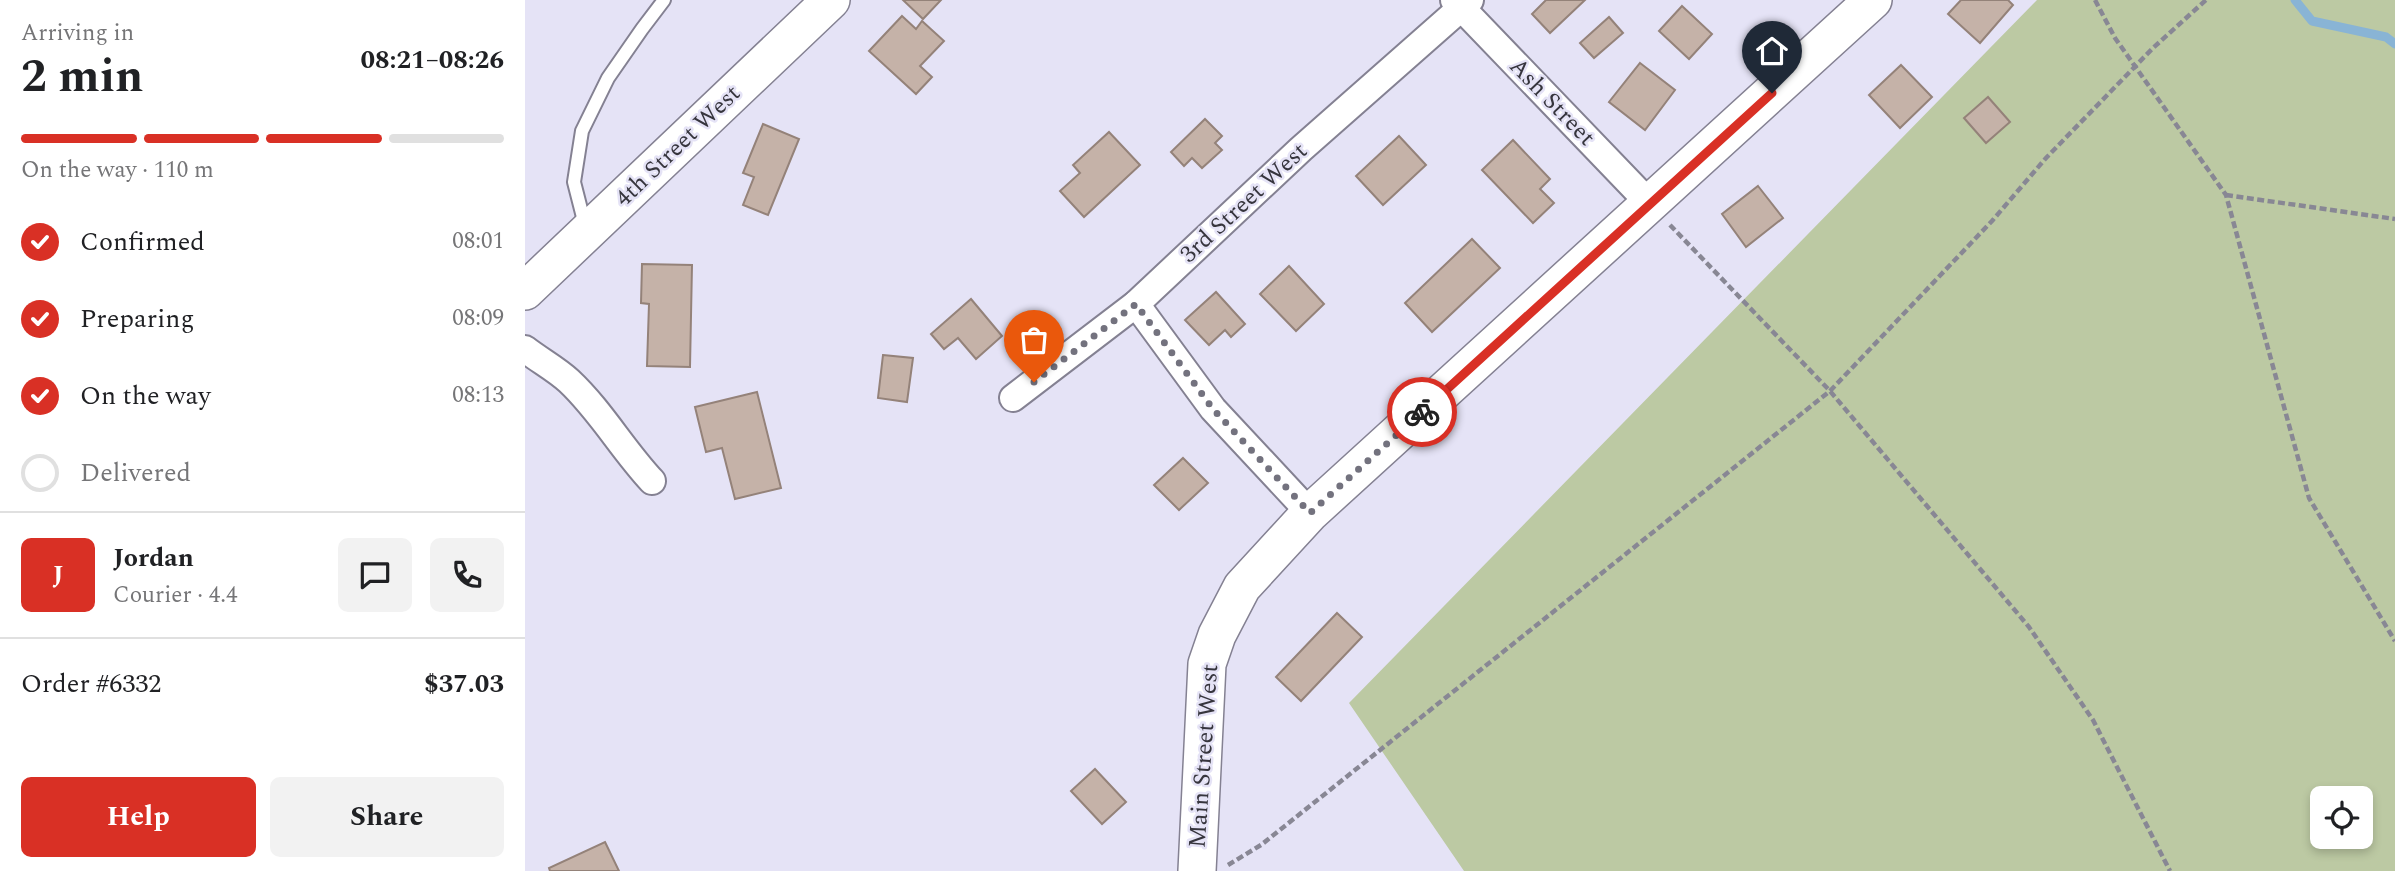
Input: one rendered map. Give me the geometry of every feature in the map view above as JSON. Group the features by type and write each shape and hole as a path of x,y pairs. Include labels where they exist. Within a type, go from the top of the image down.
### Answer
{"street":[{"name":"4th Street West","path":"525,292 831,0"},
{"name":"Main Street West","path":"1197,871 1207,664 1217,635 1242,587 1310,513 1873,0"},
{"name":"Ash Street","path":"1462,3 1650,204"},
{"name":"3rd Street West","path":"1013,398 1136,304 1462,3"},
{"path":"1136,304 1213,409 1310,513"},
{"path":"525,349 568,380 652,481"}],"lane":[{"path":"587,233 574,182 582,131 608,78 664,0"}],"path":[{"path":"2095,0 2115,38 2226,195 2309,498 2395,641"},
{"path":"1218,871 1261,845 1830,391 1992,221 2046,158 2153,48 2206,0"},
{"path":"2226,195 2395,219"},
{"path":"1650,204 1830,391 2029,627 2093,720 2169,871"}],"green space":[{"path":"2037,0 2395,0 2395,871 1464,871 1349,703"}],"building":[{"path":"903,0 941,0 923,19"},
{"path":"1546,0 1585,0 1550,33 1532,14"},
{"path":"1961,0 2008,0 2013,5 1980,43 1948,14"},
{"path":"1682,6 1712,34 1689,59 1659,31"},
{"path":"902,16 916,29 922,21 944,41 920,66 932,77 916,94 869,51"},
{"path":"1609,17 1623,33 1594,58 1580,43"},
{"path":"1640,63 1675,90 1645,130 1609,102"},
{"path":"1901,65 1932,97 1900,128 1869,95"},
{"path":"1988,97 2010,122 1986,143 1964,118"},
{"path":"1205,119 1222,136 1215,143 1222,150 1202,168 1192,158 1184,166 1171,152"},
{"path":"763,124 799,139 768,215 743,205 754,177 743,173"},
{"path":"1109,132 1140,165 1084,217 1060,191 1080,173 1073,165"},
{"path":"1399,136 1426,165 1383,205 1356,176"},
{"path":"1513,140 1550,179 1540,189 1554,203 1533,223 1482,170"},
{"path":"1758,186 1783,218 1746,247 1722,214"},
{"path":"1472,239 1500,268 1432,332 1405,303"},
{"path":"642,264 692,265 690,367 647,366 649,304 641,303"},
{"path":"1289,266 1324,304 1296,331 1260,294"},
{"path":"1216,292 1245,324 1231,337 1225,330 1209,345 1185,320"},
{"path":"971,299 1002,336 976,359 958,338 944,349 931,334"},
{"path":"883,355 913,358 907,402 878,398"},
{"path":"757,392 781,488 735,499 722,448 706,452 695,407"},
{"path":"1183,458 1208,483 1179,510 1154,485"},
{"path":"1337,613 1362,637 1301,701 1276,677"},
{"path":"1095,769 1126,802 1102,824 1071,791"},
{"path":"605,842 619,871 550,871 549,868"}],"waterway":[{"path":"2295,0 2312,21 2386,37 2395,44"}],"way so far":[{"path":"1034,382 1136,304 1213,409 1310,513 1422,412"}],"route":[{"path":"1422,412 1772,93"}]}
